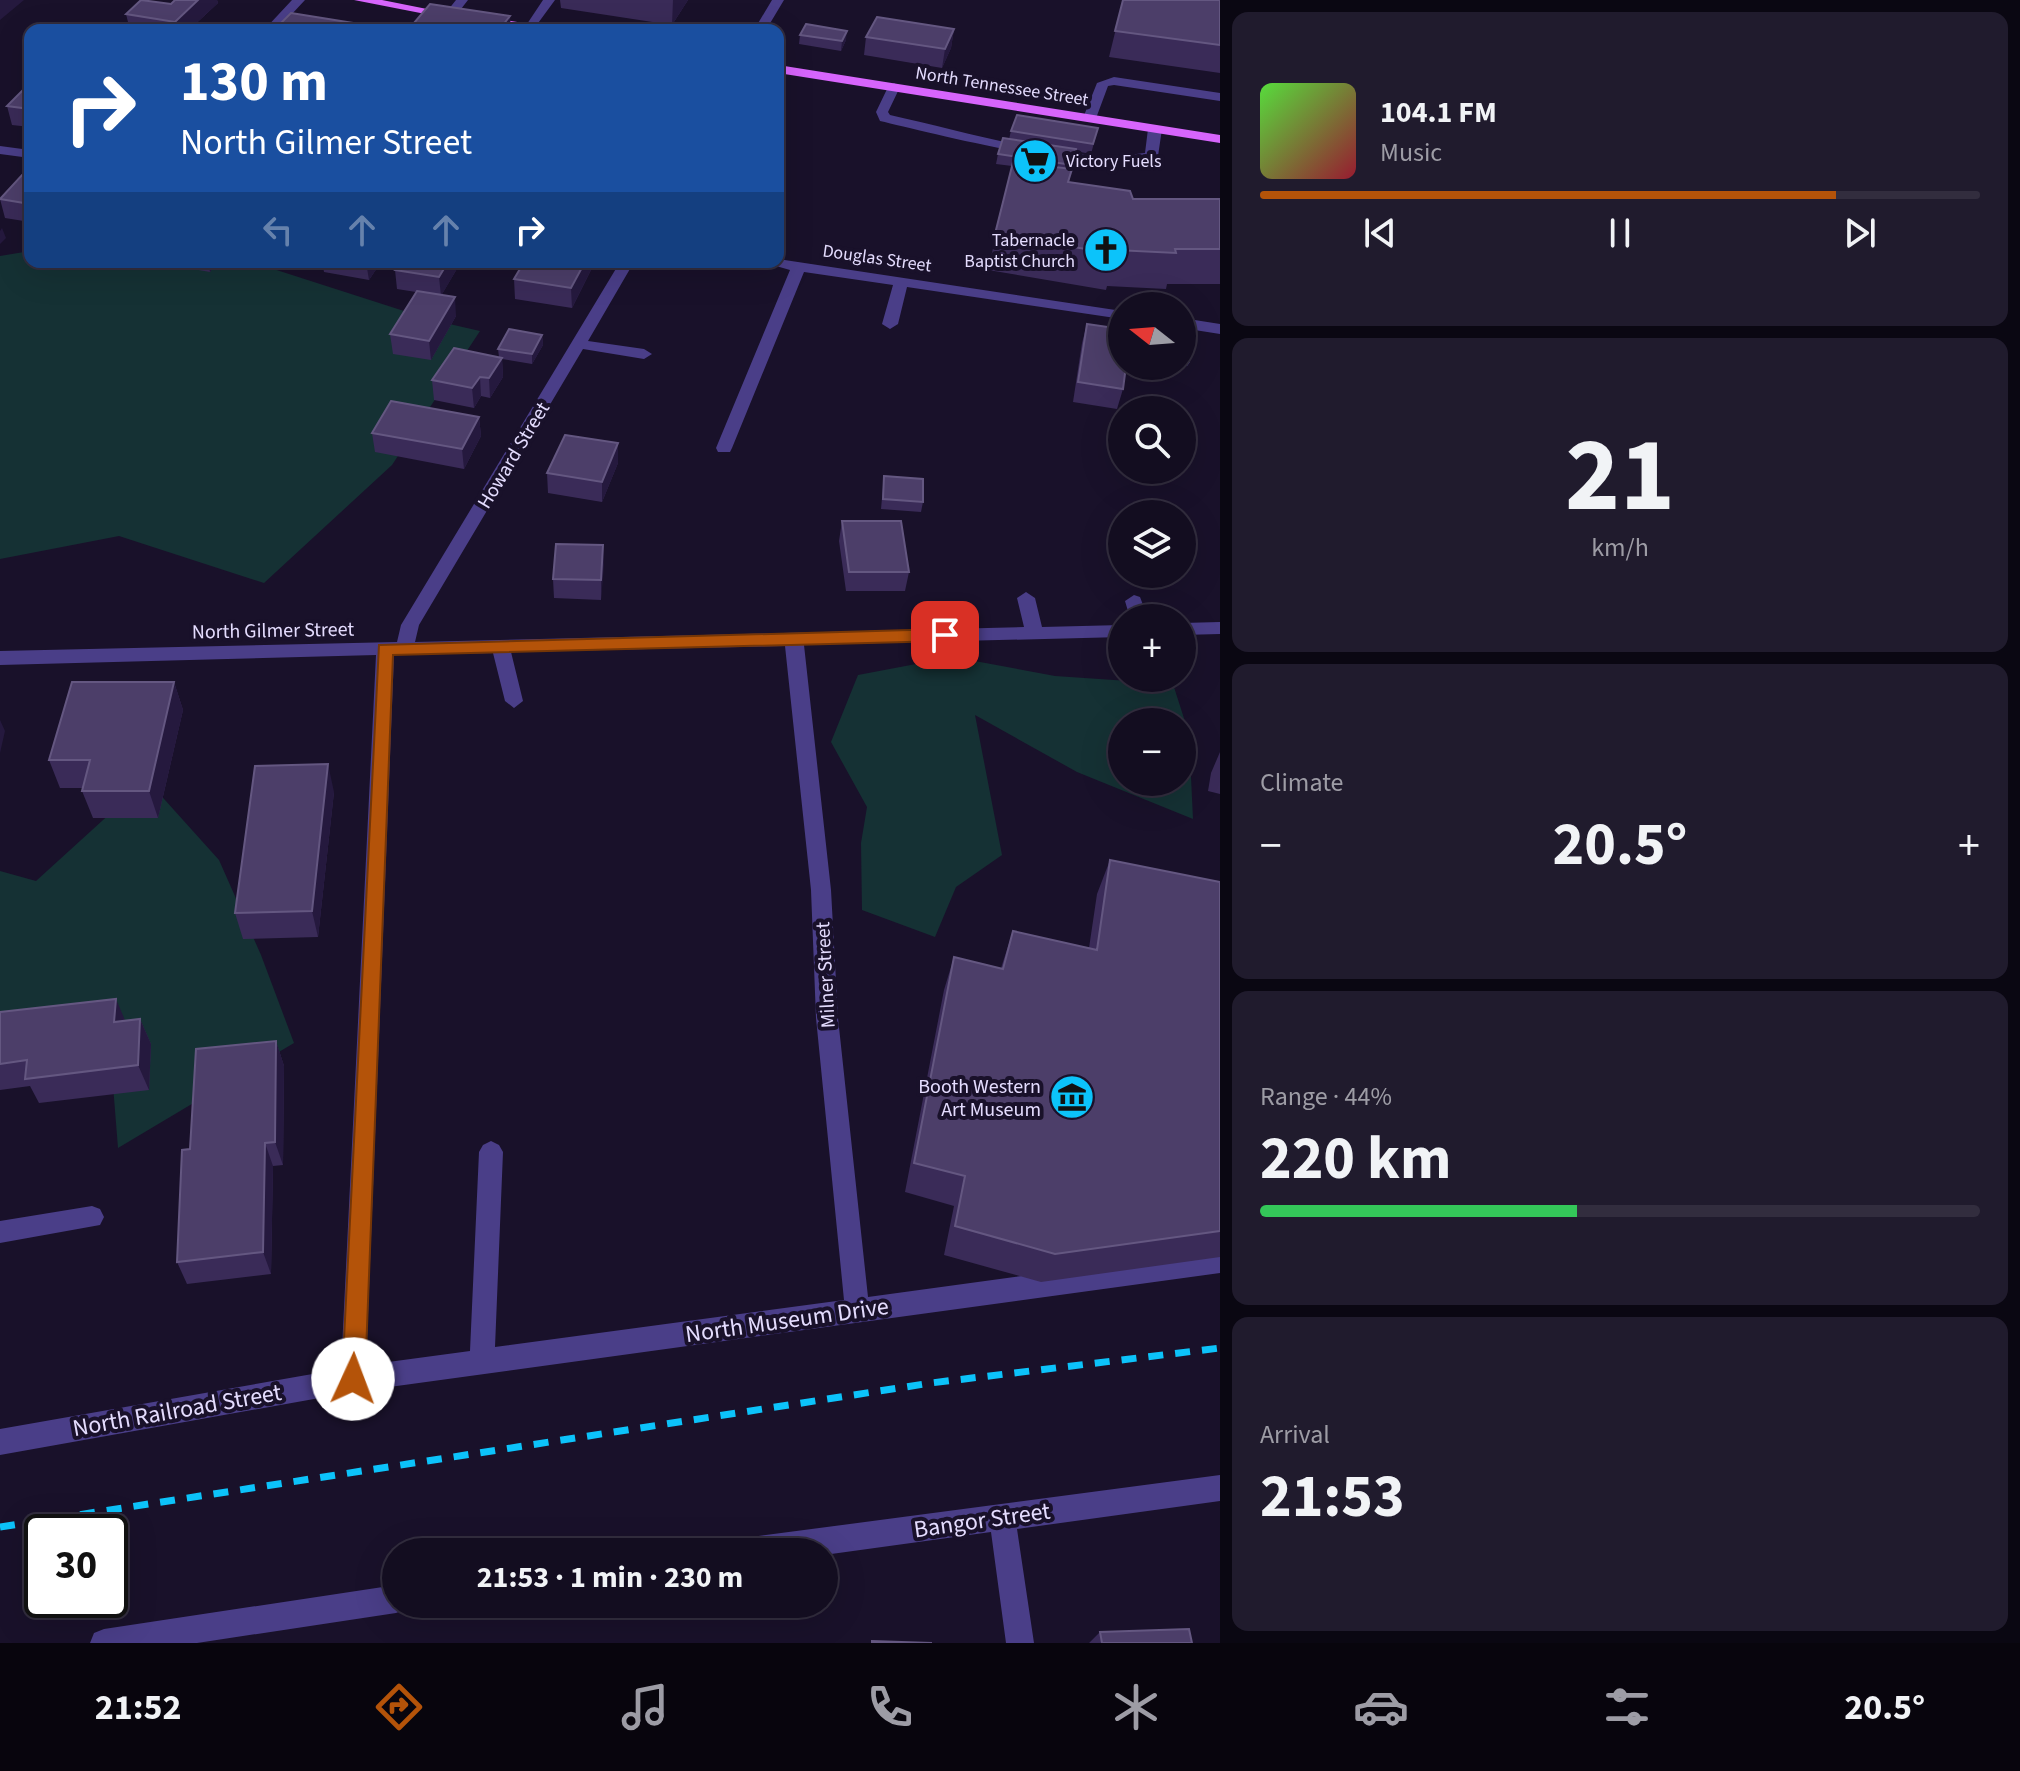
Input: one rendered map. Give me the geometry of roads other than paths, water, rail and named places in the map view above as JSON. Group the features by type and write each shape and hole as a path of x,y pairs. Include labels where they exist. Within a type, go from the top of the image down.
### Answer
{"main road":[{"path":"360,0 504,24"},
{"name":"North Tennessee Street","path":"784,70 1220,139"}],"street":[{"path":"276,24 299,0"},
{"path":"450,15 462,0"},
{"path":"531,24 549,0"},
{"path":"764,24 778,0"},
{"path":"1090,118 1103,83 1114,81 1220,97"},
{"path":"894,87 882,112 885,118 1000,143 1102,158 1141,159 1151,156 1155,129"},
{"path":"0,150 24,153"},
{"name":"Douglas Street","path":"784,264 1108,313"},
{"path":"724,448 799,266"},
{"name":"Howard Street","path":"353,1379 394,649 624,268"},
{"path":"890,324 901,281"},
{"path":"1196,325 1220,329"},
{"path":"580,344 644,354"},
{"path":"1026,598 1035,633"},
{"path":"1196,629 1220,628"},
{"name":"North Gilmer Street","path":"0,658 1108,631"},
{"name":"Milner Street","path":"794,640 821,890 827,1018 857,1310"},
{"path":"501,647 514,701"},
{"path":"482,1362 491,1152"},
{"path":"0,1232 92,1217"},
{"name":"North Museum Drive","path":"353,1379 1220,1261"},
{"name":"North Railroad Street","path":"0,1442 353,1379"},
{"name":"Bangor Street","path":"838,1539 1220,1488"},
{"path":"1002,1517 1020,1643"},
{"path":"104,1643 382,1601"}],"railway":[{"path":"0,1527 931,1383 1220,1348"}],"place":[{"name":"Victory Fuels","path":"1035,161"},
{"name":"Tabernacle Baptist Church","path":"1106,250"},
{"name":"Booth Western Art Museum","path":"1072,1097"}]}
